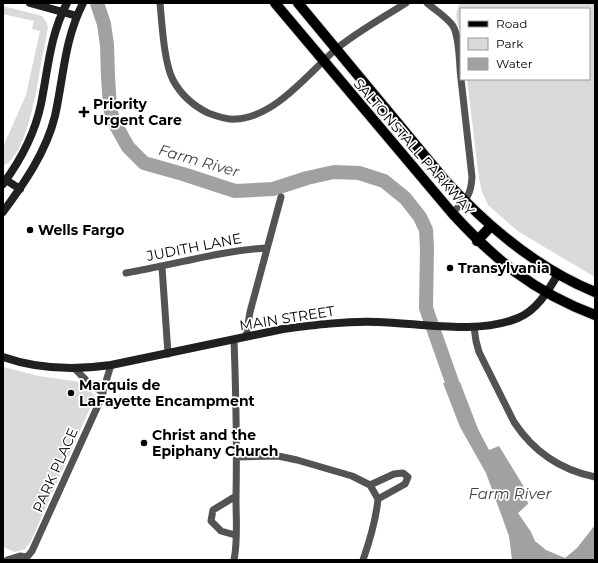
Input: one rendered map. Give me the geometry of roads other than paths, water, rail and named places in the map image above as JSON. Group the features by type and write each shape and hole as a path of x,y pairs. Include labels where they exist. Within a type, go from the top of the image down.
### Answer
{"main road":[{"path":"30,3 77,16"},
{"path":"20,189 4,182 24,150 37,117 41,105 52,41 67,3"},
{"path":"3,212 20,189 38,160 51,129 57,105 69,38 83,3"},
{"name":"SALTONSTALL PARKWAY","path":"275,3 477,241 498,260 547,293 595,315"},
{"name":"SALTONSTALL PARKWAY","path":"298,3 464,201 492,226 558,274 577,285 595,292"},
{"path":"477,241 492,226"},
{"name":"MAIN STREET","path":"3,356 16,361 84,368 111,365 168,354 283,329 328,324 376,322 474,327 497,324 519,318 532,309 547,293 558,274"}],"street":[{"path":"160,3 168,66 173,80 182,94 199,108 214,115 234,119 251,116 270,108 336,50 375,22 406,3"},
{"path":"427,3 453,26 456,34 460,70"},
{"path":"452,213 469,195 472,177 461,80"},
{"path":"246,337 250,312 266,248 281,197"},
{"name":"JUDITH LANE","path":"126,273 162,267 204,257 266,248"},
{"path":"162,267 168,354"},
{"path":"474,327 479,352 520,432 528,441 552,461 567,469 595,477"},
{"path":"234,340 237,457 236,549 234,560"},
{"name":"PARK PLACE","path":"8,560 20,556 28,558 32,551 57,498 103,392 111,365"},
{"path":"74,368 86,380 103,392"},
{"path":"237,457 278,456 352,476 370,485 378,499 368,547 363,560"},
{"path":"370,485 394,474 403,473 408,477 405,484 378,499"},
{"path":"235,535 221,531 211,521 213,510 236,496"},
{"path":"3,556 8,560"}],"water":[{"name":"Farm River","path":"460,382 478,429 489,450 499,446 524,487 528,504 518,513 531,532 535,541 546,550 565,558 577,548 595,525 595,560 512,560 509,536 486,473 460,427 443,383"}],"waterway":[{"name":"Farm River","path":"97,3 104,24 107,45 110,107 113,120 128,147 144,163 235,191 273,189 307,178 334,172 359,173 384,181 405,198 420,217 426,230 426,308 452,382"}],"place":[{"name":"Priority Urgent Care","path":"84,112"},
{"name":"Wells Fargo","path":"30,230"},
{"name":"Transylvania","path":"450,268"},
{"name":"Marquis de LaFayette Encampment","path":"71,393"},
{"name":"Christ and the Epiphany Church","path":"144,443"}]}
